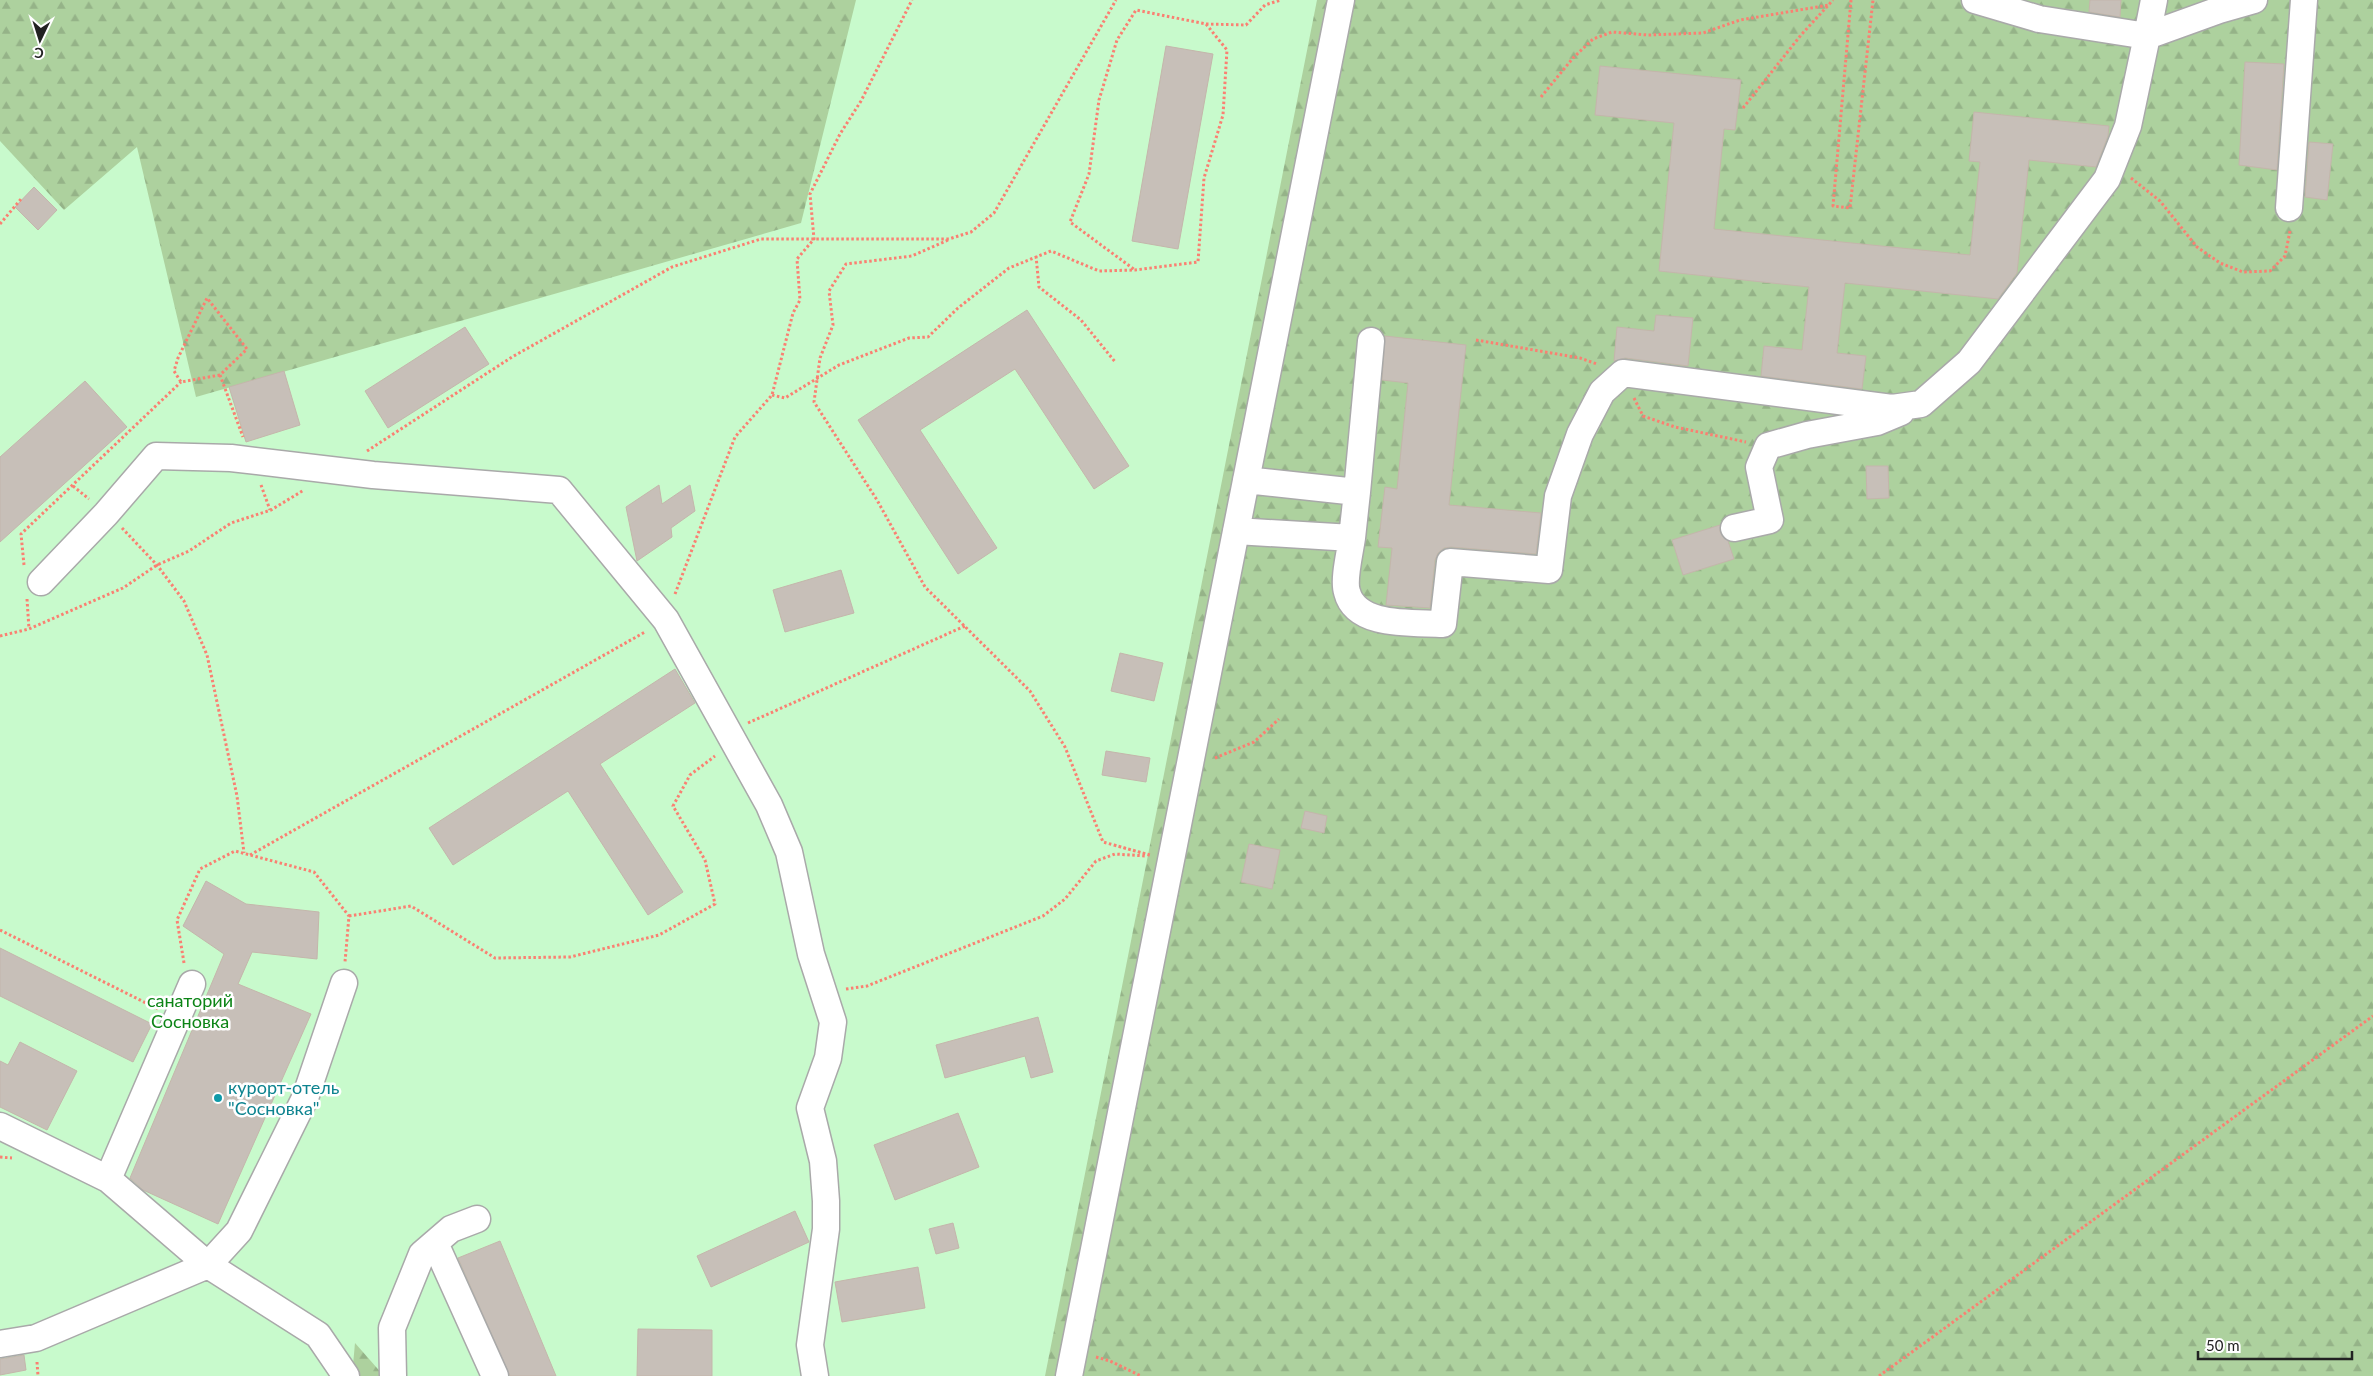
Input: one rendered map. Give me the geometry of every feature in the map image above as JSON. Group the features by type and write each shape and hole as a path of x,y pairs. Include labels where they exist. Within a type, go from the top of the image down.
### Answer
{"street":[{"path":"1071,1366 1162,859 1189,768 1341,0"},
{"path":"1974,0 2040,19 2147,36 2219,10 2254,0"},
{"path":"1734,528 1770,520 1759,467 1768,446 1807,434 1877,422 1921,404 1969,362 2107,179 2128,126 2154,0"},
{"path":"2289,208 2304,0"},
{"path":"1371,341 1346,591 1352,604 1365,615 1379,620 1443,624 1450,562 1549,570 1558,496 1580,434 1602,392 1623,373 1892,408 1921,404"},
{"path":"31,581 106,514 156,456 252,460 335,471 559,490 666,620 769,805 789,852 812,954 833,1022 828,1058 810,1108 823,1161 826,1202 826,1229 810,1345 815,1376"},
{"path":"1246,480 1357,492"},
{"path":"1236,531 1352,538"},
{"path":"0,1344 36,1338 208,1265 239,1231 304,1098 344,983"},
{"path":"108,1179 192,984"},
{"path":"0,1126 108,1179 208,1265 318,1335 346,1376"},
{"path":"393,1376 392,1328 422,1254 451,1229 476,1219"},
{"path":"435,1243 495,1376"}],"path":[{"path":"250,855 666,620 734,437 772,395 793,313 800,300 797,259 814,238 810,194 912,0"},
{"path":"1116,0 994,213 971,232 949,239 912,256 846,264 829,291 834,325 820,358 814,402 877,500 925,587 1030,692 1065,747 1103,842 1162,859"},
{"path":"1135,270 1070,222 1089,174 1099,100 1118,40 1136,10 1206,24 1246,25 1265,5 1281,0"},
{"path":"1743,108 1833,0"},
{"path":"1851,0 1833,206 1850,208 1873,0"},
{"path":"1541,97 1573,58 1593,39 1612,32 1648,34 1703,32 1740,20 1829,5"},
{"path":"772,395 785,398 839,366 909,338 928,337 958,308 1009,268 1051,251 1099,271 1135,270 1198,262 1204,178 1222,115 1227,50 1206,24"},
{"path":"2112,165 2160,201 2197,247 2220,263 2243,272 2270,270 2285,256 2290,230 2289,208"},
{"path":"0,224 21,199"},
{"path":"365,452 512,357 672,267 762,239 949,239"},
{"path":"1036,256 1038,287 1080,320 1116,363"},
{"path":"29,629 31,581 22,534 181,382 220,375 247,349 206,298 178,358 174,371 181,382"},
{"path":"1476,340 1580,358 1623,373 1643,416 1675,427 1768,446"},
{"path":"220,375 270,510"},
{"path":"0,636 29,629 123,588 157,565 189,551 232,523 270,510 335,471"},
{"path":"131,535 184,601 207,655 237,796 244,853"},
{"path":"349,916 411,906 495,958 570,957 659,935 714,904 705,860 673,806 690,775 731,737 965,626"},
{"path":"1189,768 1254,742 1279,719"},
{"path":"1114,845 1162,859"},
{"path":"192,984 184,968 177,920 200,869 234,851 314,872 349,916 344,983"},
{"path":"825,996 831,991 866,986 1043,916 1065,899 1096,861 1115,854 1162,859"},
{"path":"0,930 177,1019"},
{"path":"1879,1376 2373,1016"},
{"path":"1071,1366 1094,1357 1110,1361 1141,1376"}],"green space":[{"name":"санаторий Сосновка","path":"0,0 2373,0 2373,1376 0,1376"},
{"name":"санаторий Сосновка","path":"856,0 1317,0 1045,1376 384,1376 355,1343 352,1376 0,1376 0,141 64,210 137,147 196,397 801,223"}],"building":[{"path":"2090,0 2121,0 2120,17 2089,12"},
{"path":"1166,46 1213,54 1178,249 1132,241"},
{"path":"2245,62 2284,64 2277,170 2239,165"},
{"path":"1600,66 1741,80 1735,130 1724,129 1714,229 1970,255 1980,162 1969,161 1974,112 2109,126 2108,136 2096,167 2029,160 2017,273 1998,299 1845,283 1837,353 1866,356 1862,389 1761,376 1764,346 1802,350 1809,287 1659,271 1674,123 1595,115"},
{"path":"2309,142 2333,144 2327,200 2305,197"},
{"path":"34,187 57,210 38,230 15,207"},
{"path":"1027,310 1129,466 1094,489 1015,369 920,430 997,548 958,574 858,420"},
{"path":"1656,315 1693,318 1688,366 1625,358 1614,361 1617,327 1654,331"},
{"path":"465,327 489,364 388,428 365,391"},
{"path":"1385,336 1466,345 1449,505 1541,513 1536,554 1451,547 1444,548 1438,553 1435,560 1430,608 1386,605 1392,548 1378,547 1385,487 1397,489 1408,383 1382,380"},
{"path":"284,371 300,425 246,442 229,387"},
{"path":"85,381 127,427 0,542 0,457"},
{"path":"1866,466 1888,466 1889,498 1867,499"},
{"path":"659,485 662,504 690,485 695,511 671,528 672,537 637,561 626,507"},
{"path":"1720,525 1720,532 1728,541 1734,559 1683,575 1672,540"},
{"path":"841,570 854,613 785,632 773,590"},
{"path":"1120,653 1163,663 1154,701 1111,691"},
{"path":"675,669 695,703 600,764 683,892 648,915 568,791 453,865 429,828"},
{"path":"1106,751 1150,758 1146,782 1102,775"},
{"path":"1305,811 1327,816 1324,833 1301,828"},
{"path":"1249,844 1280,850 1272,889 1241,882"},
{"name":"курорт-отель \"Сосновка\"","path":"206,881 246,904 319,912 317,959 252,952 238,984 311,1014 218,1224 143,1190 130,1178 224,954 183,926"},
{"path":"0,948 152,1024 133,1062 0,996"},
{"path":"1038,1017 1053,1072 1031,1078 1025,1056 945,1078 936,1045"},
{"path":"20,1042 77,1071 47,1130 0,1107 0,1061 8,1065"},
{"path":"958,1113 979,1167 895,1200 874,1145"},
{"path":"795,1211 809,1242 711,1287 697,1256"},
{"path":"953,1223 959,1248 936,1254 929,1229"},
{"path":"500,1241 556,1376 510,1376 458,1258"},
{"path":"918,1267 925,1308 842,1322 835,1282"},
{"path":"638,1329 712,1330 712,1376 637,1376"},
{"path":"24,1355 26,1370 0,1375 0,1359"}],"place":[{"name":"курорт-отель \"Сосновка\"","path":"218,1098"}]}
